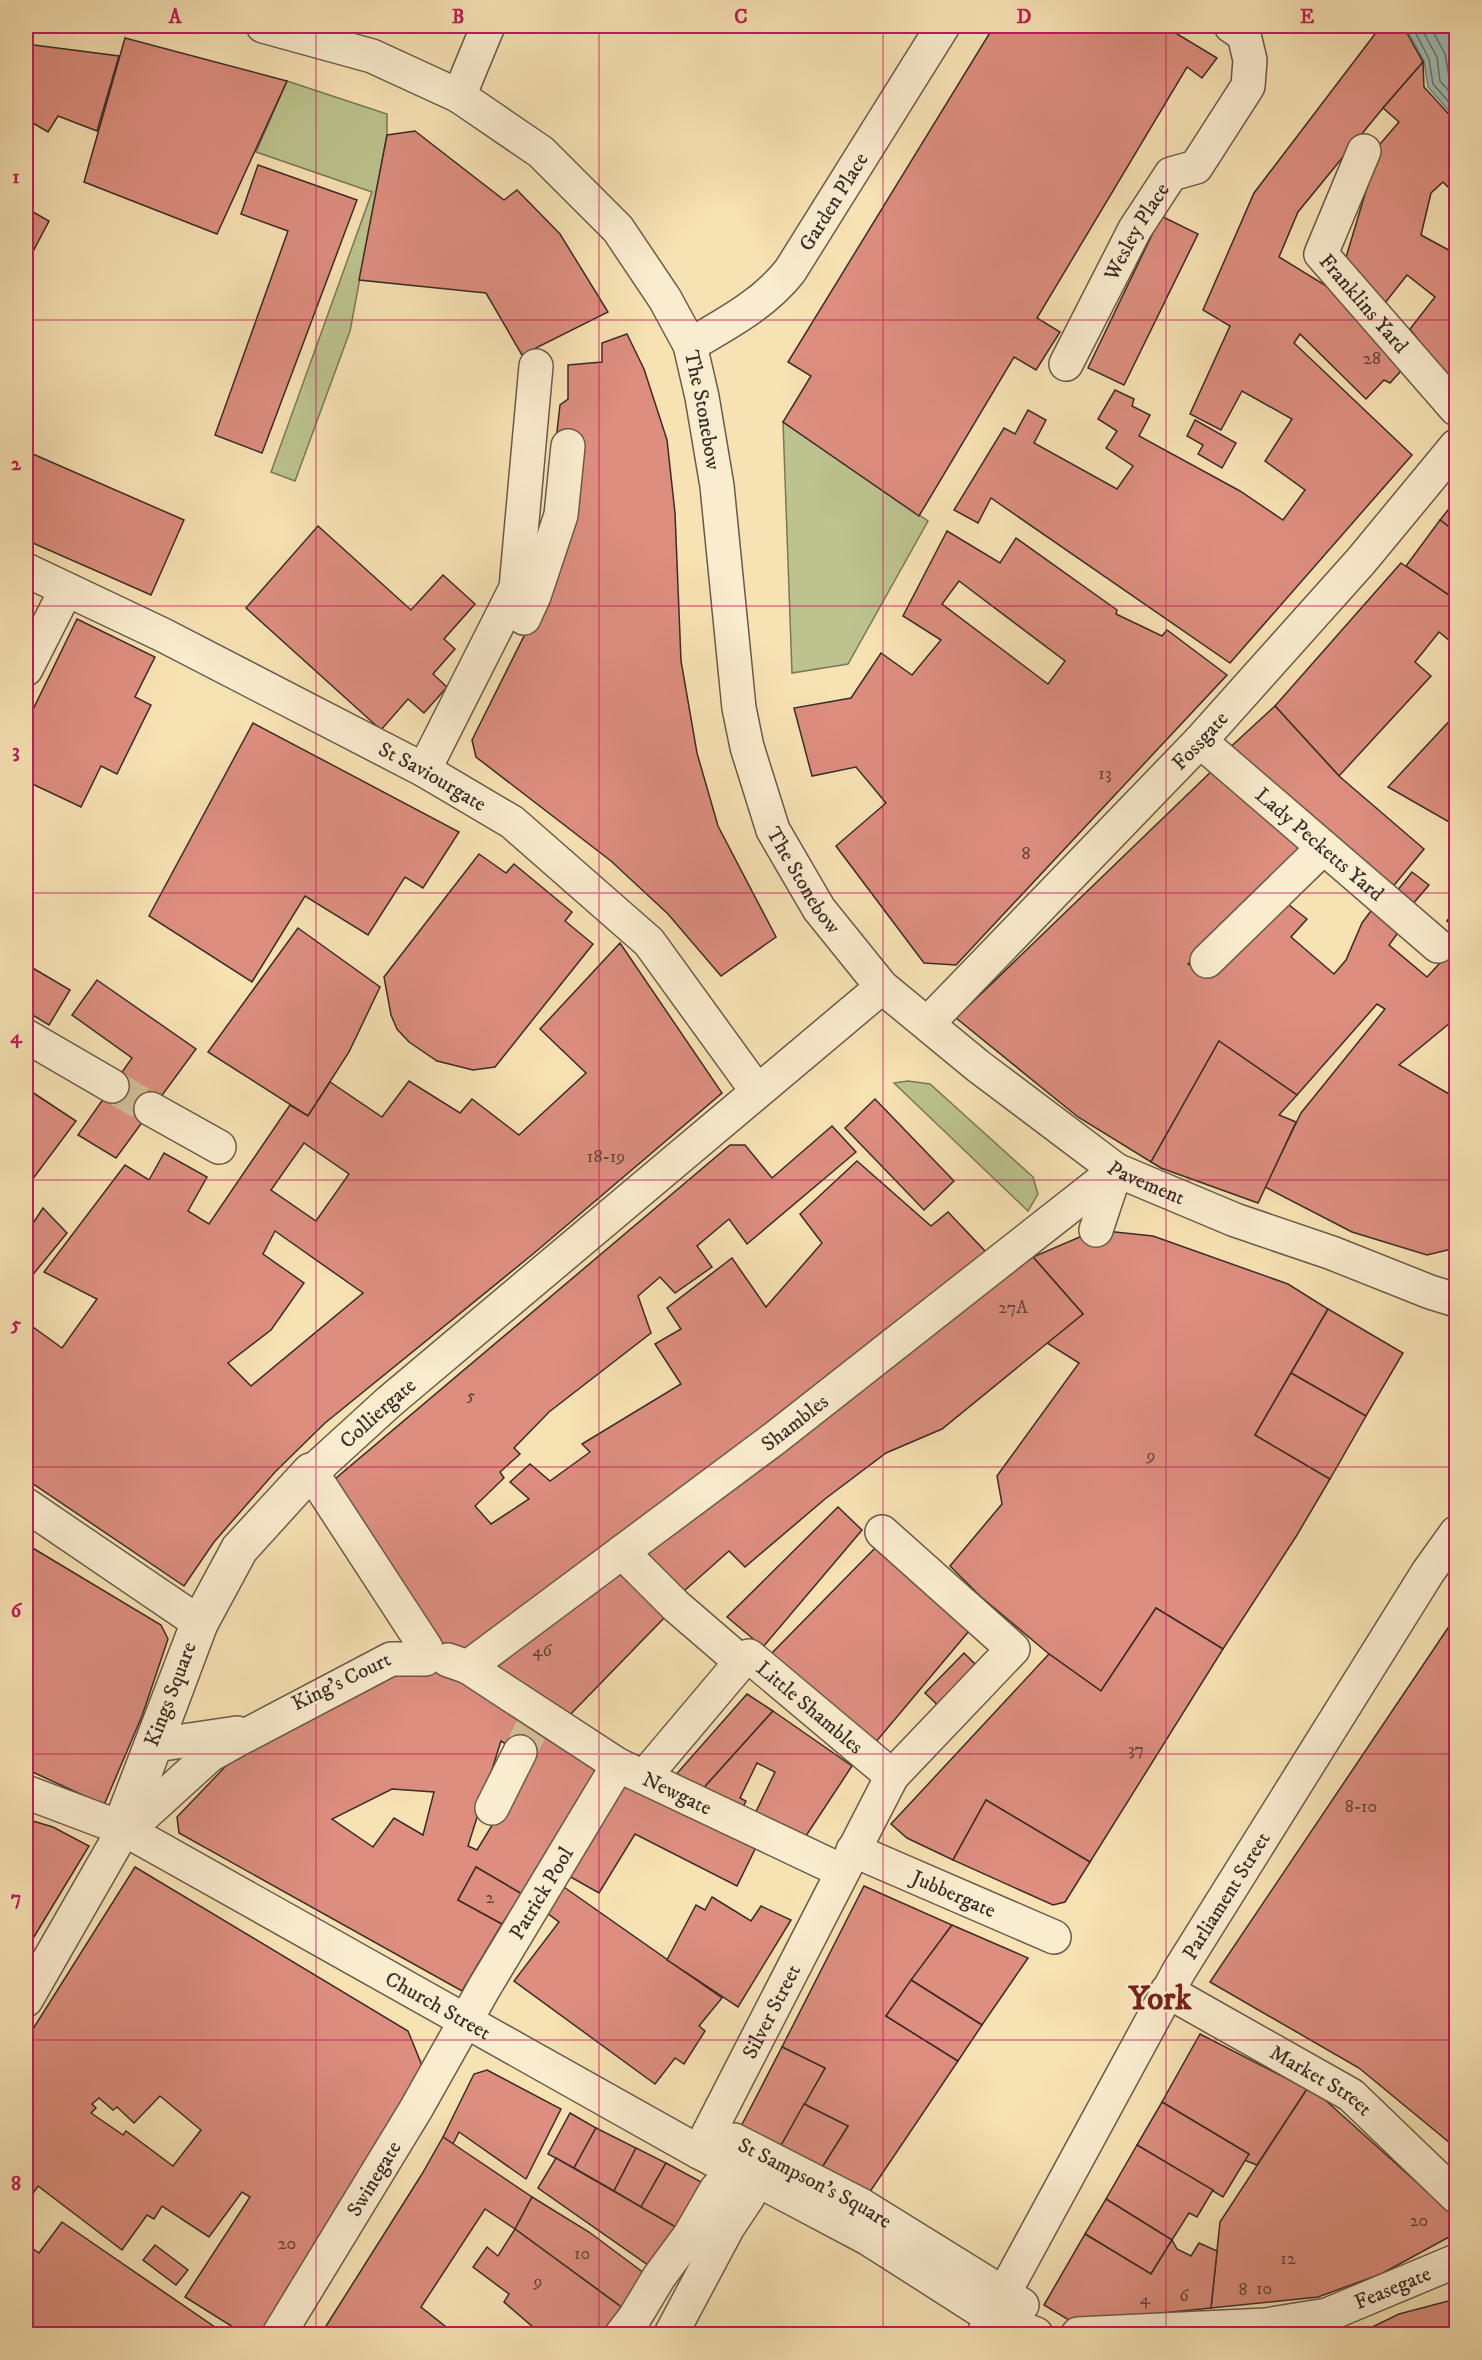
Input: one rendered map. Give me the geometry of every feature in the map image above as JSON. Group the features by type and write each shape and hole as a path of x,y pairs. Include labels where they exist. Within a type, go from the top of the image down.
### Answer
{"street":[{"name":"The Stonebow","path":"263,26 372,56 459,96 541,152 618,229 665,299 690,345 717,486 739,708 747,747 772,830 819,909 882,987"},
{"path":"459,96 488,26"},
{"name":"Garden Place","path":"690,345 748,310 777,288 790,271 943,26"},
{"name":"Wesley Place","path":"1066,364 1135,229 1171,174 1196,167 1248,86 1250,60 1244,35 1231,26"},
{"name":"Franklins Yard","path":"1364,151 1321,254 1456,410"},
{"path":"431,774 516,588 536,366"},
{"path":"431,774 472,719 534,596 561,515 568,446"},
{"name":"Fossgate","path":"928,1023 1200,741 1361,561 1456,446"},
{"name":"St Saviourgate","path":"26,570 163,635 431,774 512,822 649,942 757,1091"},
{"path":"26,669 66,590"},
{"name":"Lady Pecketts Yard","path":"1200,741 1438,946"},
{"path":"1207,961 1323,848"},
{"name":"Pavement","path":"882,987 978,1066 1116,1170 1235,1220 1332,1253 1456,1300"},
{"name":"Colliergate","path":"125,1826 199,1623 241,1550 311,1473 390,1401 882,987"},
{"path":"26,1036 98,1078"},
{"path":"151,1109 219,1147"},
{"path":"1096,1230 1116,1170"},
{"name":"Shambles","path":"468,1667 775,1438 1116,1170"},
{"path":"26,2000 125,1826 134,1825 210,1755 392,1659 426,1659 426,1648 311,1473"},
{"path":"26,1505 199,1623"},
{"name":"Silver Street","path":"699,2152 892,1776 1013,1649 882,1532"},
{"name":"Parliament Street","path":"993,2315 1167,1991 1428,1572 1456,1533"},
{"name":"Little Shambles","path":"622,1552 676,1606 741,1662 749,1656 892,1776"},
{"name":"Kings Square","path":"125,1826 122,1820 199,1623"},
{"name":"King's Court","path":"156,1745 234,1735 389,1654 425,1653 468,1667 532,1711"},
{"name":"Patrick Pool","path":"465,2022 631,1771 741,1662"},
{"name":"Newgate","path":"532,1711 631,1771 848,1860"},
{"path":"492,1808 520,1752"},
{"name":"Church Street","path":"26,1792 125,1826 465,2022 699,2152 745,2182 869,2239 993,2315"},
{"name":"Jubbergate","path":"848,1860 1054,1937"},
{"name":"Market Street","path":"1167,1991 1351,2096 1456,2196"},
{"name":"Swinegate","path":"279,2334 416,2109 465,2022"},
{"name":"St Sampson's Square","path":"622,2334 656,2281 690,2235 716,2190 745,2182 734,2140 861,2205 993,2315"},
{"path":"671,2334 728,2227 745,2182"},
{"name":"Feasegate","path":"1078,2334 1266,2325 1327,2315 1456,2261"},
{"path":"993,2315 1026,2333"}],"green space":[{"path":"287,81 387,114 387,135 350,331 295,481 271,472 372,192 256,152"},
{"path":"783,422 928,521 848,664 792,673"},
{"path":"908,1081 930,1084 1033,1177 1038,1194 1028,1211 894,1083"}],"water":[{"path":"1405,26 1456,26 1456,119 1428,87 1424,61"}],"building":[{"path":"994,26 1164,26 1217,58 1202,78 1187,67 1037,318 1060,332 1036,370 1014,357 919,516 783,422 811,376 788,362"},
{"path":"1381,26 1403,26 1423,62 1298,212 1279,257 1333,290 1409,362 1390,383 1384,380 1366,399 1300,334 1294,343 1412,455 1230,663 991,498 978,523 954,510 1004,428 1015,434 1028,410 1046,420 1034,443 1117,489 1133,466 1106,448 1117,431 1098,419 1115,390 1134,399 1132,406 1150,415 1139,436 1240,491 1283,520 1305,490 1265,461 1292,419 1242,391 1221,430 1190,414 1230,326 1203,310 1254,193"},
{"path":"125,38 287,81 217,234 84,182"},
{"path":"26,44 119,56 97,131 58,116 48,132 26,119"},
{"path":"1423,62 1424,87 1456,122 1456,195 1443,182 1431,193 1421,235 1456,254 1456,389 1410,329 1435,297 1407,275 1385,303 1344,264 1380,144 1399,122 1383,108"},
{"path":"415,131 504,200 517,190 560,234 608,312 522,355 486,293 359,280 387,135"},
{"path":"258,165 357,200 262,453 215,435 288,231 241,214"},
{"path":"26,208 49,221 30,257 26,255"},
{"path":"1161,216 1198,234 1124,385 1088,368"},
{"path":"627,334 644,369 667,440 675,513 681,661 697,753 718,826 776,937 721,976 668,914 611,861 476,757 472,740 544,596 546,530 560,405 568,399 568,365 602,362 602,343"},
{"path":"1195,420 1236,443 1222,468 1198,454 1203,445 1187,436"},
{"path":"26,451 184,520 151,595 26,540"},
{"path":"1456,500 1456,532 1440,520"},
{"path":"1440,520 1456,532 1455,599 1406,566"},
{"path":"318,526 411,610 443,575 475,604 444,639 455,649 433,674 447,687 424,713 408,699 381,730 246,608"},
{"path":"947,531 1000,563 1016,538 1117,610 1116,614 1162,636 1167,630 1227,675 956,965 924,963 836,846 886,803 856,767 812,776 794,708 851,698 881,653 912,675 941,640 903,616","holes":["959,581 1065,661 1048,684 942,604"]},
{"path":"1401,563 1456,600 1456,612 1452,617 1456,620 1456,646 1439,632 1415,662 1431,676 1339,776 1275,706"},
{"path":"26,598 32,601 26,617"},
{"path":"77,619 155,657 135,697 151,705 117,774 101,766 81,807 26,781 26,724"},
{"path":"1275,706 1339,776 1424,849 1386,895 1224,753"},
{"path":"1456,714 1456,826 1388,787"},
{"path":"253,723 459,832 423,888 405,877 368,935 305,896 252,982 149,916"},
{"path":"1217,766 1309,847 1188,964 1206,977 1280,898 1307,919 1291,937 1334,974 1346,960 1362,923 1376,904 1402,927 1389,945 1427,977 1456,946 1456,1018 1399,1065 1456,1098 1456,1248 1427,1255 1352,1232 1265,1187 1301,1113 1385,1009 1377,1004 1297,1095 1219,1041 1151,1162 1078,1117 956,1018"},
{"path":"479,854 506,873 514,864 572,912 565,921 593,944 495,1067 473,1070 437,1061 409,1042 397,1029 391,1015 384,977"},
{"path":"1412,872 1429,885 1412,905 1397,891"},
{"path":"1456,907 1456,928 1447,921"},
{"path":"298,928 380,987 349,1052 308,1116 208,1052"},
{"path":"620,943 722,1093 533,1254 325,1423 275,1472 214,1542 184,1586 26,1479 26,1322 62,1348 97,1299 44,1272 125,1165 149,1180 164,1153 207,1177 188,1211 209,1224 290,1105 308,1116 330,1082 382,1117 409,1081 460,1113 472,1099 519,1135 586,1073 540,1029","holes":["304,1143 349,1174 316,1221 271,1190","275,1231 363,1293 251,1386 228,1363 271,1330 304,1283 263,1254"]},
{"path":"26,964 70,990 49,1025 26,1011"},
{"path":"97,980 196,1049 116,1158 78,1135 132,1058 72,1015"},
{"path":"1219,1041 1297,1095 1279,1115 1296,1122 1258,1203 1161,1168 1151,1162"},
{"path":"32,1092 76,1121 26,1188 26,1103"},
{"path":"875,1099 954,1181 924,1210 845,1128"},
{"path":"832,1126 856,1152 747,1244 729,1219 697,1246 712,1267 675,1293 660,1277 638,1296 651,1333 549,1412 514,1448 520,1454 500,1472 504,1478 475,1506 491,1524 529,1499 510,1482 530,1464 550,1481 590,1452 582,1444 681,1384 655,1344 681,1329 667,1308 732,1258 766,1307 822,1243 800,1214 857,1161 931,1226 948,1212 987,1253 639,1534 464,1653 426,1648 322,1490 730,1145 745,1145 772,1178"},
{"path":"43,1208 67,1233 26,1283 26,1234"},
{"path":"1096,1230 1153,1236 1288,1284 1328,1309 1255,1435 1330,1479 1297,1535 1223,1649 1156,1608 1101,1691 1049,1654 980,1596 950,1566 1002,1504 997,1476 1079,1363 1047,1343 1083,1314 1033,1257"},
{"path":"1033,1257 1083,1314 942,1429 886,1453 825,1499 745,1567 729,1551 675,1599 637,1552"},
{"path":"1328,1309 1403,1353 1366,1416 1291,1373"},
{"path":"1291,1373 1366,1416 1330,1479 1255,1435"},
{"path":"838,1507 862,1530 763,1647 727,1617"},
{"path":"26,1544 161,1625 168,1639 142,1716 104,1805 26,1769"},
{"path":"879,1544 969,1631 870,1749 769,1656"},
{"path":"620,1565 667,1615 563,1722 491,1668"},
{"path":"1156,1608 1223,1649 1090,1862 986,1800 953,1860 907,1838 891,1824 1049,1654 1101,1691"},
{"path":"1456,1616 1456,2148 1359,2068 1210,1982"},
{"path":"964,1653 983,1672 944,1711 925,1693"},
{"path":"431,1668 501,1699 603,1765 522,1894 476,1867 458,1900 502,1924 462,1991 179,1833 177,1817 246,1745 396,1671","holes":["501,1741 532,1760 477,1850 468,1846","392,1789 434,1792 423,1835 394,1818 373,1847 332,1819"]},
{"path":"747,1694 773,1711 700,1792 673,1778"},
{"path":"773,1711 852,1766 800,1845 752,1820 775,1772 757,1763 740,1798 746,1801 740,1813 700,1792"},
{"path":"626,1781 758,1843 737,1886 635,1834 599,1893 560,1871"},
{"path":"986,1800 1090,1862 1065,1902 1053,1905 953,1860"},
{"path":"26,1819 53,1827 89,1846 26,1950"},
{"path":"135,1867 408,2031 423,2068 261,2334 244,2334 185,2297 250,2197 242,2192 209,2237 162,2206 154,2219 147,2215 122,2250 38,2186 26,2204 26,2040","holes":["160,2096 201,2130 173,2166 126,2131 123,2135 91,2113 96,2108 92,2104 99,2098 113,2110 117,2107 134,2123"]},
{"path":"476,1867 522,1894 502,1924 458,1900"},
{"path":"561,1885 722,1998 699,2026 705,2031 684,2064 675,2058 655,2084 514,1981 559,1922 543,1910"},
{"path":"864,1886 952,1925 886,2016 958,2061 861,2205 814,2180 848,2126 804,2104 825,2068 782,2047"},
{"path":"712,1897 751,1921 761,1906 791,1920 738,2007 667,1960 696,1905 705,1910"},
{"path":"952,1925 1028,1958 982,2025 911,1980"},
{"path":"911,1980 982,2025 958,2061 886,2016"},
{"path":"1200,2034 1307,2089 1257,2165 1244,2160 1249,2154 1162,2102"},
{"path":"782,2047 825,2068 773,2160 734,2140"},
{"path":"487,2070 561,2109 526,2179 459,2132 453,2144 443,2137 474,2074"},
{"path":"1307,2089 1323,2098 1451,2213 1449,2237 1381,2274 1318,2297 1211,2308 1220,2222"},
{"path":"1162,2102 1249,2154 1223,2197 1137,2145"},
{"path":"804,2104 848,2126 814,2180 773,2160"},
{"path":"570,2113 596,2128 574,2168 548,2154"},
{"path":"596,2128 636,2148 614,2191 574,2168"},
{"path":"443,2137 532,2197 515,2229 485,2209 421,2307 455,2334 321,2334 422,2174"},
{"path":"1137,2145 1213,2190 1197,2217 1189,2213 1172,2240 1106,2199"},
{"path":"636,2148 666,2163 641,2207 614,2191"},
{"path":"556,2158 690,2235 648,2265 538,2188"},
{"path":"666,2163 716,2190 690,2235 641,2207"},
{"path":"532,2197 589,2232 644,2273 635,2317 515,2229"},
{"path":"1106,2199 1172,2240 1151,2274 1085,2234"},
{"path":"62,2222 225,2334 26,2334 26,2244 39,2253"},
{"path":"515,2229 635,2317 622,2334 541,2334 504,2302 509,2294 473,2267 487,2247 498,2256"},
{"path":"1085,2234 1151,2274 1172,2240 1177,2249 1191,2256 1199,2243 1217,2251 1211,2308 1072,2322 1044,2305"},
{"path":"155,2245 188,2270 176,2285 143,2260"},
{"path":"1456,2299 1456,2334 1358,2334 1399,2314"},
{"path":"490,2329 494,2334 481,2334"}],"tunnel":[{"path":"112,1086 151,1109"},
{"path":"520,1752 535,1721"}],"district":[{"name":"York","path":"1160,1997"}]}
